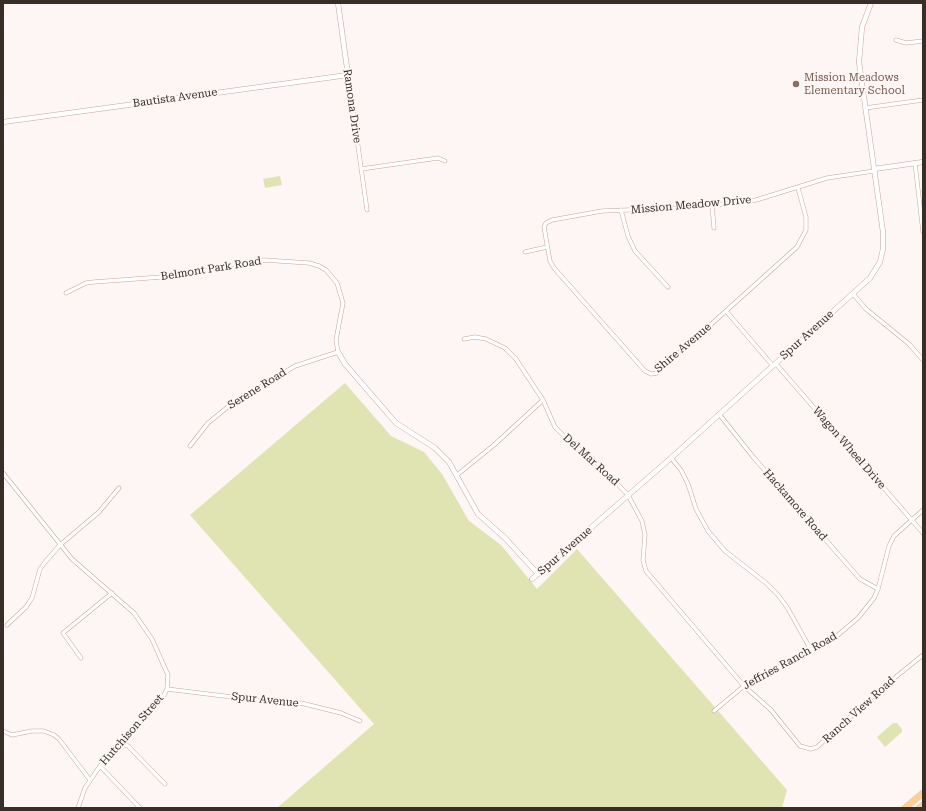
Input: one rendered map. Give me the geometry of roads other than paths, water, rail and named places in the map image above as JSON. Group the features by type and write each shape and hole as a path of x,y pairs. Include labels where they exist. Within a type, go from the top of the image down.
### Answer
{"highway":[{"path":"905,808 923,793"},
{"path":"920,808 923,805"}],"street":[{"name":"Ramona Drive","path":"338,3 367,210"},
{"name":"Spur Avenue","path":"532,579 671,458 853,294 870,278 880,262 883,249 883,232 859,62 859,39 871,3"},
{"path":"896,40 906,43 923,41"},
{"name":"Bautista Avenue","path":"3,122 348,75"},
{"path":"865,108 923,100"},
{"path":"361,169 438,158 445,161"},
{"name":"Mission Meadow Drive","path":"552,220 602,211 712,205 756,200 827,178 923,162"},
{"path":"915,163 923,232"},
{"name":"Shire Avenue","path":"552,220 546,223 544,228 547,247 554,268 645,371 651,374 657,372 801,242 806,230 806,217 798,188"},
{"path":"712,205 714,228"},
{"path":"621,210 628,236 635,251 668,287"},
{"path":"525,252 547,247"},
{"name":"Belmont Park Road","path":"66,293 90,282 175,276 201,272 236,263 264,260 309,263 326,270 337,283 341,291 343,303 336,340 338,352"},
{"path":"853,294 866,308 909,344 923,360"},
{"name":"Wagon Wheel Drive","path":"726,311 923,533"},
{"name":"Del Mar Road","path":"464,339 475,337 486,339 505,348 516,359 543,400 555,427 561,434 590,456 628,495 642,521 645,535 643,560 646,571 744,686"},
{"path":"338,352 345,364 396,423 435,448 449,462 468,499 478,514 505,538 538,574"},
{"name":"Serene Road","path":"190,446 208,423 229,406 294,366 338,352"},
{"path":"457,475 494,445 543,400"},
{"name":"Hackamore Road","path":"719,414 754,458 860,578 878,589"},
{"path":"671,458 681,470 688,484 696,509 708,531 725,551 766,583 778,595 787,607 811,650"},
{"name":"Hutchison Street","path":"3,473 60,545 84,572 112,593 134,613 150,634 168,675 167,689 162,697 119,743 100,766 90,780 78,808"},
{"path":"7,624 26,607 32,598 40,569 60,545 99,512 119,488"},
{"name":"Jeffries Ranch Road","path":"714,711 744,686 762,674 832,640 858,618 874,598 878,589 889,546 894,536 923,510"},
{"path":"81,658 63,633 112,593"},
{"name":"Ranch View Road","path":"744,686 771,710 800,746 811,749 817,747 882,688 923,655"},
{"name":"Spur Avenue","path":"167,689 289,704 301,703 360,721"},
{"path":"3,731 12,735 32,731 44,731 54,735 59,739 90,780"},
{"path":"119,743 128,746 166,784"},
{"path":"100,766 140,808"}],"place":[{"name":"Mission Meadows Elementary School","path":"796,84"}]}
